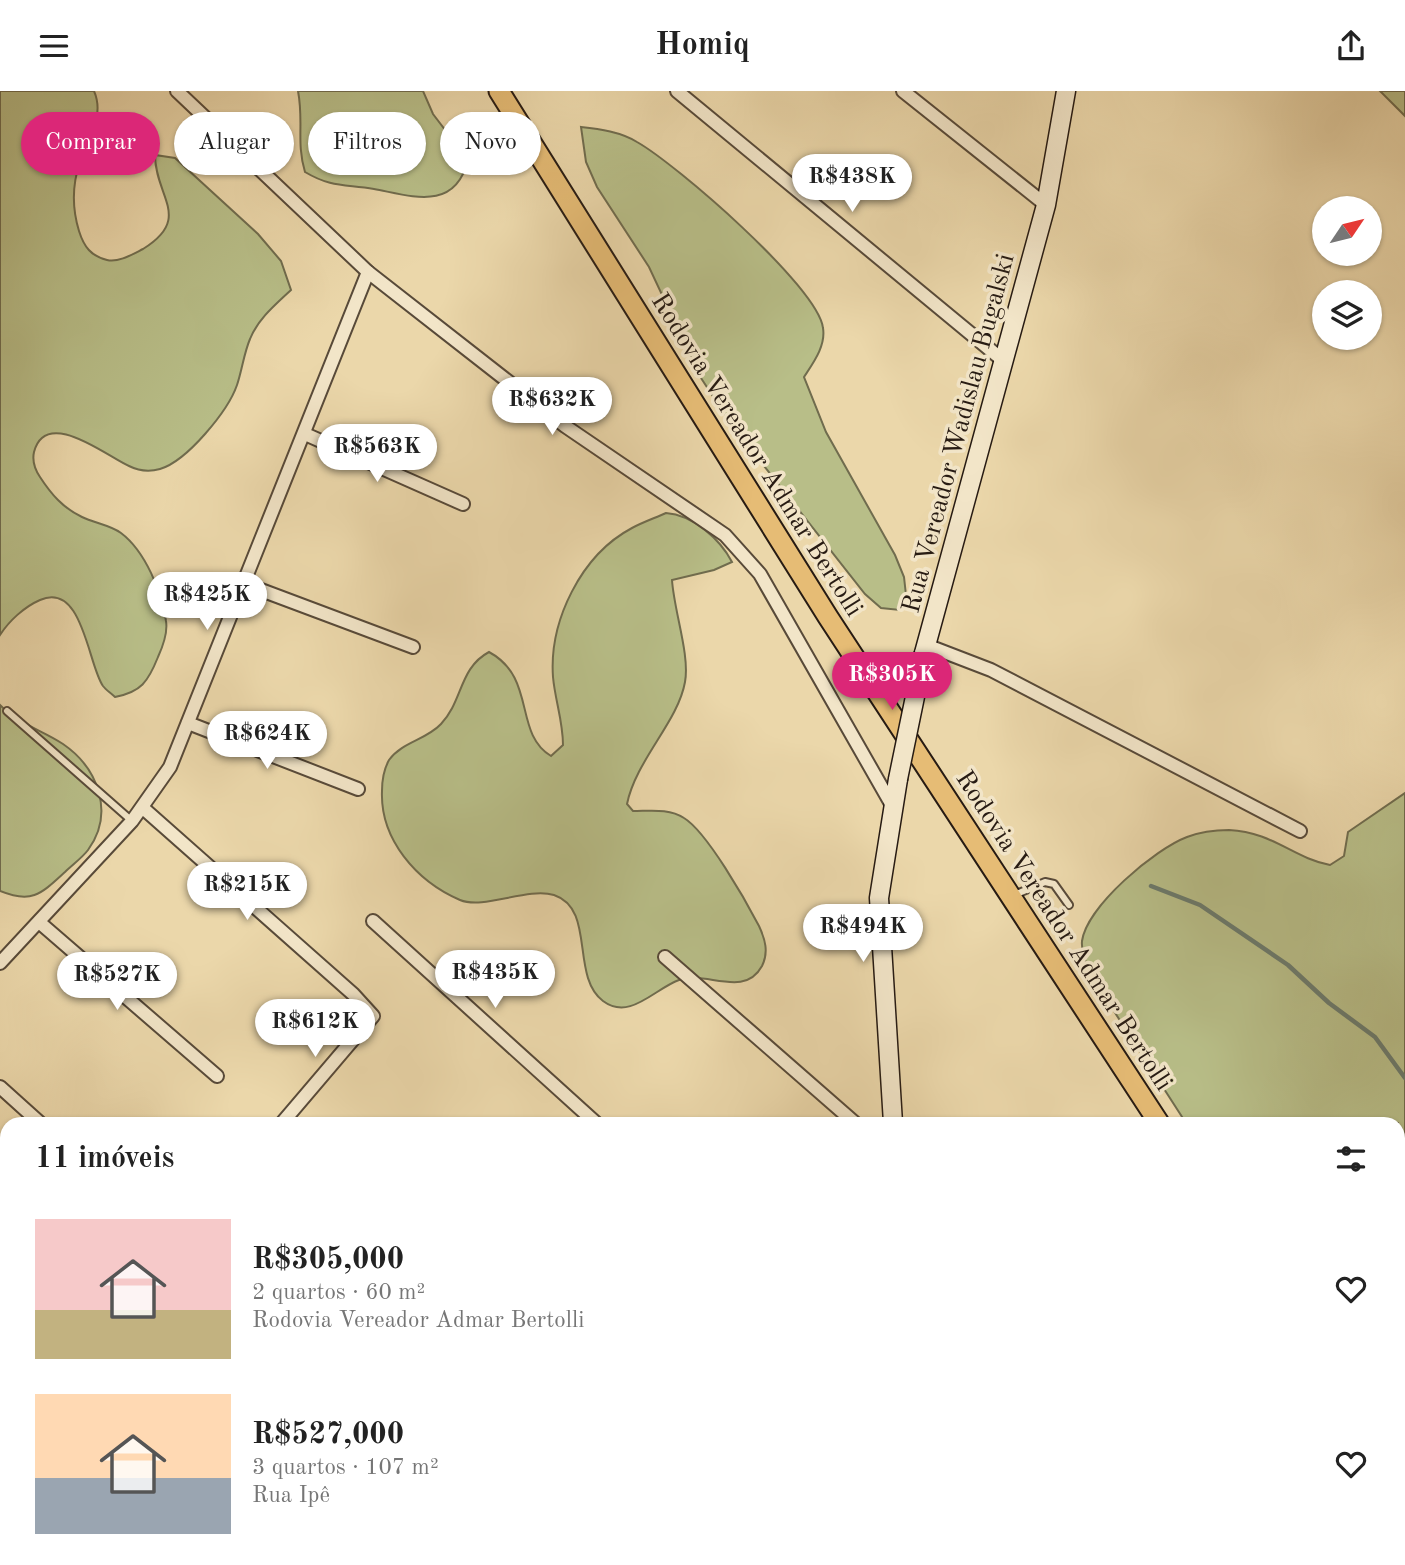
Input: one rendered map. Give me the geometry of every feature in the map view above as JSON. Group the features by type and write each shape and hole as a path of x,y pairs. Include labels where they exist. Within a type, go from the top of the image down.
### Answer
{"highway":[{"name":"Rodovia Vereador Admar Bertolli","path":"499,91 828,617 1155,1117"}],"main road":[{"name":"Rua Vereador Wadislau Bugalski","path":"893,1117 878,898 892,807 925,649 1046,205 1066,91"}],"street":[{"path":"177,91 368,272 565,426 725,535 760,575 892,807"},
{"path":"677,91 1005,362"},
{"path":"903,91 1046,205"},
{"path":"0,964 132,821 170,767 368,272"},
{"path":"305,434 463,503"},
{"path":"245,584 413,647"},
{"path":"925,649 991,670 1300,831"},
{"path":"188,723 358,789"},
{"path":"143,808 353,994 373,1016 287,1117"},
{"path":"373,921 589,1117"},
{"path":"39,922 217,1076"},
{"path":"665,957 848,1117"},
{"path":"0,1087 33,1117"}],"lane":[{"path":"7,711 132,821"},
{"path":"1012,895 1045,882 1054,884 1069,905"}],"green space":[{"path":"0,91 94,91 98,112 21,112 21,175 76,175 75,214 83,242 92,253 111,261 121,259 143,249 158,238 169,217 159,175 160,156 174,158 174,175 194,175 258,234 281,261 291,290 253,332 237,385 225,408 194,446 171,464 156,470 137,469 64,434 51,434 41,439 34,452 37,472 58,500 75,513 121,533 138,550 151,573 161,598 166,630 154,666 142,685 115,697 103,686 75,613 66,602 54,597 28,606 0,635"},
{"path":"298,91 423,91 440,123 440,175 462,176 443,194 430,197 323,181 311,175 426,175 426,112 308,112 308,174 302,161"},
{"path":"1380,91 1405,91 1405,116"},
{"path":"581,127 610,131 631,139 682,175 772,257 815,309 823,328 823,341 804,377 826,432 895,555 904,577 906,595 900,610 881,608 865,594 731,424 701,378 649,267 597,187 586,162"},
{"path":"666,513 696,523 713,537 732,562 714,570 672,580 684,646 685,682 674,712 639,772 627,804 633,811 659,811 678,815 704,837 759,926 765,956 762,966 754,976 745,981 724,982 700,978 679,980 632,1006 623,1007 603,1001 593,990 587,976 575,914 567,903 554,895 543,893 481,902 460,900 429,882 415,870 394,842 387,826 382,783 389,760 400,749 441,724 454,705 472,667 489,652 504,663 514,676 532,734 539,746 551,756 563,745 553,677 553,656 563,612 584,572 598,555 614,540 636,526"},
{"path":"0,705 14,717 55,739 75,754 85,765 99,792 100,821 88,850 49,886 28,897 0,891"},
{"path":"1405,793 1405,1117 1182,1117 1092,977 1082,946 1087,927 1096,912 1124,880 1158,853 1187,837 1218,830 1244,832 1258,835 1317,862 1330,865 1344,856 1348,832"}],"waterway":[{"path":"1151,886 1200,905 1288,965 1329,1003 1375,1037 1405,1078"}]}
